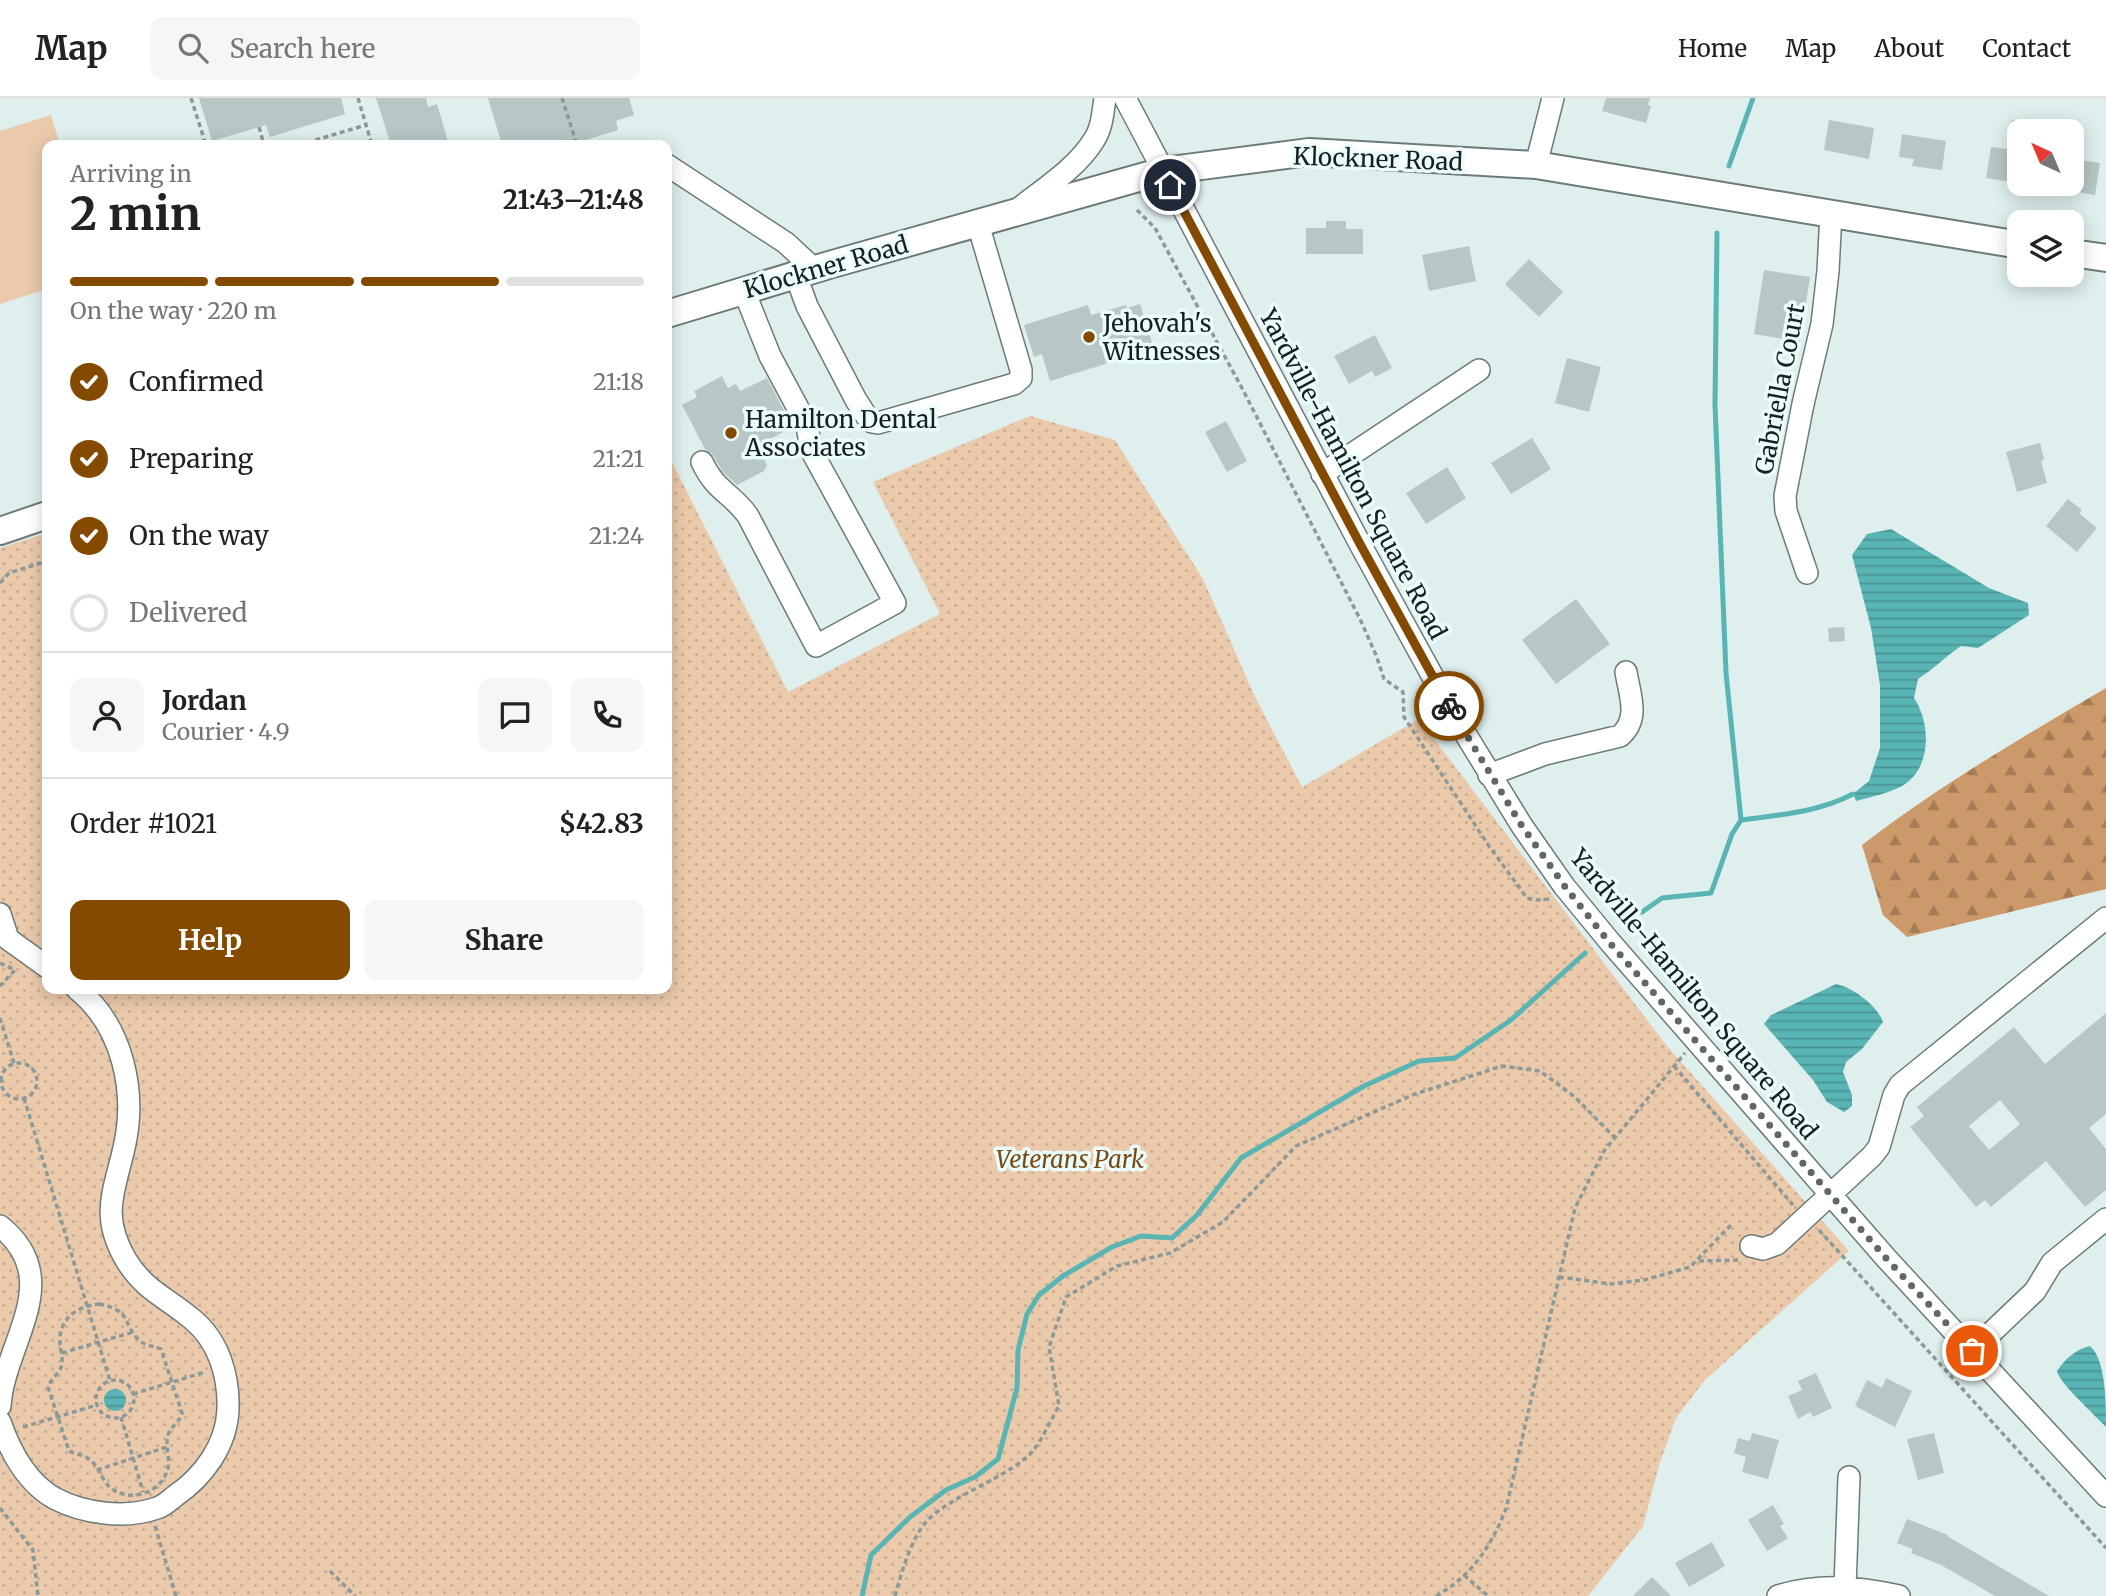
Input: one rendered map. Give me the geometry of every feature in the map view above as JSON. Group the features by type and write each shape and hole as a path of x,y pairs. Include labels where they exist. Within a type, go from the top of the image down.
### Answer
{"main road":[{"name":"Klockner Road","path":"672,313 1163,172 1309,152 1536,165 2007,243"},
{"path":"2084,255 2106,258"},
{"path":"0,531 42,517"}],"street":[{"path":"1010,215 1067,170 1095,140 1105,98"},
{"name":"Yardville-Hamilton Square Road","path":"1125,98 1322,474 1448,706 1489,775 1566,888 1609,942 1831,1195 2106,1496"},
{"path":"1536,165 1553,98"},
{"path":"672,168 786,243 805,273 807,306 856,400 867,418 878,423 1014,384 1021,378 1021,370 978,224"},
{"name":"Gabriella Court","path":"1807,573 1786,511 1785,496 1822,324 1831,214"},
{"path":"702,462 713,484 748,516 816,646 895,603 811,450 807,425 770,356 744,291"},
{"path":"1322,474 1479,370"},
{"path":"1489,775 1545,754 1620,736 1629,728 1633,710 1626,672"},
{"path":"0,914 4,940 42,964"},
{"path":"1754,1247 1763,1249 1777,1244 1880,1147 1894,1095 1900,1086 2106,918"},
{"path":"2,1427 11,1452 23,1468 53,1497 86,1509 122,1515 146,1502 159,1508 195,1482 218,1449 228,1411 226,1377 216,1345 194,1320 143,1284 125,1258 112,1227 111,1194 124,1146 130,1107 126,1074 116,1041 101,1015 82,994"},
{"path":"1972,1351 2035,1291 2053,1262 2106,1219"},
{"path":"0,1226 11,1235 27,1257 32,1285 27,1317 1,1391 0,1406"},
{"path":"1845,1587 1849,1477"},
{"path":"1778,1596 1806,1590 1845,1587 1899,1596"}],"path":[{"path":"191,98 204,140"},
{"path":"358,98 370,140"},
{"path":"562,98 575,140"},
{"path":"316,140 366,125"},
{"path":"259,127 263,140"},
{"path":"1137,210 1155,228 1249,401 1360,619 1377,655 1384,679 1403,692 1404,717 1489,846 1527,898 1545,900 1566,888"},
{"path":"0,583 9,573 42,563"},
{"path":"0,963 16,970 0,986"},
{"path":"0,1018 14,1063"},
{"path":"1436,1596 1464,1576 1493,1540 1506,1509 1575,1208 1604,1151 1696,1041"},
{"path":"14,1063 28,1065 36,1075 35,1090 24,1098 10,1097 1,1086 3,1072 14,1063"},
{"path":"895,1596 902,1571 921,1528 942,1508 988,1483 1031,1452 1059,1406 1049,1347 1066,1297 1117,1266 1170,1254 1223,1222 1296,1146 1415,1094 1502,1066 1540,1071 1575,1097 1615,1138"},
{"path":"1674,1066 1805,1218 1821,1232 2106,1548"},
{"path":"24,1098 110,1381"},
{"path":"1559,1277 1611,1284 1644,1280 1690,1268 1731,1225"},
{"path":"1697,1261 1740,1260 1754,1247"},
{"path":"87,1305 111,1306 129,1321 133,1332 144,1344 161,1349 182,1413 169,1432 167,1470 146,1502 121,1494 103,1480 88,1458 69,1451 48,1387 61,1368 62,1329 76,1310 87,1305"},
{"path":"62,1353 133,1332"},
{"path":"133,1394 223,1367"},
{"path":"110,1381 124,1383 133,1394 132,1408 121,1417 106,1416 97,1405 99,1391 110,1381"},
{"path":"2,1427 57,1417 97,1405"},
{"path":"121,1417 176,1596"},
{"path":"97,1470 167,1447"},
{"path":"0,1508 33,1550 38,1596"},
{"path":"330,1571 355,1596"},
{"path":"1464,1576 1488,1596"}],"green space":[{"path":"51,115 58,140 42,140 42,291 0,304 0,131"},
{"name":"Veterans Park","path":"1030,416 1115,440 1203,579 1256,699 1302,787 1419,719 1666,1045 1849,1251 1705,1380 1676,1418 1659,1465 1643,1526 1588,1596 0,1596 0,548 42,535 42,994 672,994 672,462 788,692 940,614 873,482"},
{"path":"2106,688 2106,889 1907,937 1883,915 1862,845 1951,782"}],"water":[{"path":"1891,529 1989,588 2028,603 2029,615 1978,648 1961,646 1918,679 1914,698 1920,708 1926,732 1926,745 1919,769 1902,786 1856,801 1853,794 1869,781 1880,748 1880,685 1871,628 1852,555 1867,534"},
{"path":"1836,984 1864,998 1883,1022 1862,1049 1846,1062 1843,1072 1852,1095 1852,1106 1844,1112 1827,1102 1813,1080 1764,1024 1771,1015"},
{"path":"2090,1346 2102,1371 2106,1427 2070,1391 2057,1371 2071,1355"},
{"path":"115,1389 123,1392 126,1400 123,1408 115,1411 107,1408 104,1400 107,1392"}],"building":[{"path":"199,98 341,98 345,114 270,137 266,125 212,140"},
{"path":"376,98 426,98 428,107 437,104 448,140 389,140"},
{"path":"488,98 629,98 634,115 616,121 618,130 586,140 501,140"},
{"path":"1606,98 1650,98 1648,105 1651,106 1646,123 1602,111"},
{"path":"1829,120 1874,128 1869,159 1824,150"},
{"path":"1902,134 1946,141 1942,170 1912,166 1914,159 1899,157"},
{"path":"1991,147 2007,149 2007,181 1986,178"},
{"path":"2084,161 2100,163 2095,195 2084,193"},
{"path":"1326,221 1346,221 1346,229 1363,229 1363,254 1306,254 1306,228 1326,228"},
{"path":"1469,246 1476,281 1429,291 1422,255"},
{"path":"1529,259 1563,292 1539,317 1505,284"},
{"path":"1764,270 1810,277 1800,342 1754,334"},
{"name":"Jehovah's Witnesses","path":"1140,304 1154,349 1050,381 1042,354 1034,357 1024,325 1088,305 1091,315"},
{"path":"1375,335 1392,368 1375,377 1372,371 1349,384 1334,356"},
{"path":"1567,358 1601,367 1589,412 1555,403"},
{"name":"Hamilton Dental Associates","path":"722,376 728,388 736,384 740,391 767,378 790,422 785,425 787,430 757,446 767,465 764,471 737,485 705,449 682,405 697,397 694,391"},
{"path":"1226,421 1247,461 1227,472 1205,432"},
{"path":"1532,438 1551,469 1511,494 1491,463"},
{"path":"2040,443 2044,460 2041,461 2047,483 2017,492 2006,452"},
{"path":"1447,467 1466,498 1426,524 1406,493"},
{"path":"2068,499 2082,510 2079,513 2097,528 2077,552 2046,526"},
{"path":"1576,599 1610,644 1556,684 1522,640"},
{"path":"1844,627 1845,641 1829,642 1828,628"},
{"path":"2106,1013 2106,1114 2089,1128 2106,1149 2106,1190 2085,1207 2046,1161 1991,1207 1985,1200 1976,1207 1910,1127 1924,1116 1917,1107 2014,1027 2045,1064","holes":["2000,1100 2020,1124 1989,1150 1969,1126"]},
{"path":"1816,1373 1832,1408 1813,1417 1810,1412 1798,1419 1788,1396 1802,1390 1798,1381"},
{"path":"1886,1378 1912,1391 1895,1427 1855,1406 1867,1380 1882,1388"},
{"path":"1752,1433 1779,1440 1768,1479 1742,1472 1746,1457 1734,1453 1738,1438 1750,1441"},
{"path":"1934,1433 1944,1473 1918,1480 1907,1439"},
{"path":"1773,1505 1784,1524 1780,1526 1788,1538 1767,1551 1748,1520"},
{"path":"1907,1519 1948,1535 2049,1596 1995,1596 1941,1565 1911,1553 1913,1549 1897,1543"},
{"path":"1712,1542 1725,1566 1689,1587 1675,1563"},
{"path":"1652,1577 1671,1596 1633,1596"}],"waterway":[{"path":"1729,166 1753,98"},
{"path":"1717,233 1715,405 1726,673 1741,820"},
{"path":"1642,912 1662,898 1711,893 1732,834 1741,820 1813,809 1853,794"},
{"path":"862,1596 871,1555 910,1517 946,1490 975,1477 998,1459 1017,1388 1018,1350 1027,1314 1039,1295 1063,1276 1112,1247 1141,1236 1172,1238 1197,1215 1241,1158 1364,1086 1419,1061 1455,1058 1511,1020 1585,953"}],"way so far":[{"path":"1449,706 1482,765 1522,826 1609,942 1886,1258 1972,1351"}],"place":[{"name":"Jehovah's Witnesses","path":"1089,337"},
{"name":"Hamilton Dental Associates","path":"731,433"}],"route":[{"path":"1170,185 1449,706"}]}
